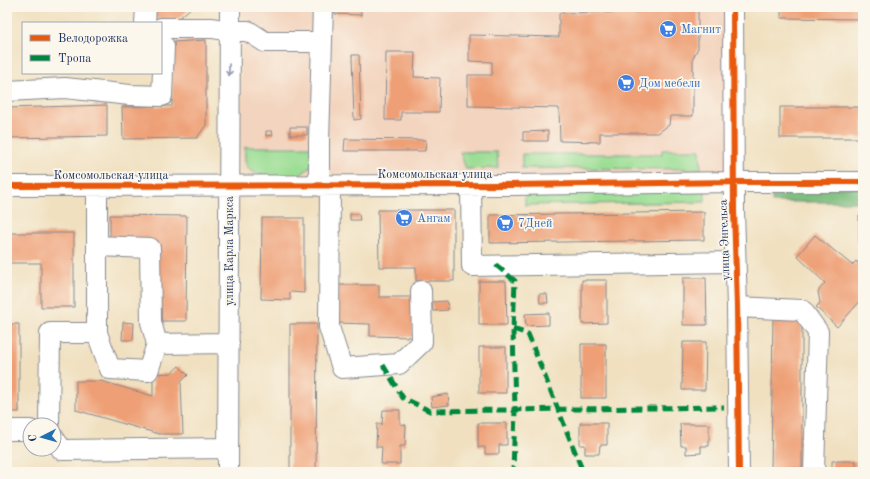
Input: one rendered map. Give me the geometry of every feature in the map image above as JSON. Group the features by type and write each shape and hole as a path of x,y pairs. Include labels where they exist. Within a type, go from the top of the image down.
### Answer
{"street":[{"path":"145,22 146,7"},
{"name":"улица Карла Маркса","path":"228,472 230,7"},
{"path":"323,7 319,141 325,186 329,327 342,368 399,364 422,342 421,290"},
{"name":"улица Энгельса","path":"733,7 735,262 739,472"},
{"path":"7,91 65,88 130,95 162,96 163,37 212,28 248,32 265,42 322,42"},
{"name":"Комсомольская улица","path":"7,186 325,186 863,182"},
{"path":"471,185 472,266 735,262"},
{"path":"96,186 97,333 110,369 148,371 157,344 151,322 150,248 97,246"},
{"path":"737,307 802,310 818,332 814,472"},
{"path":"49,417 50,333 97,333"},
{"path":"157,344 228,343"},
{"path":"7,430 22,430"},
{"path":"62,450 228,448"}],"shaded area":[{"path":"242,7 727,7 728,177 240,173"}],"green space":[{"path":"245,147 313,147 311,166 303,173 296,176 278,177 263,175 251,171 248,168 245,161"},
{"path":"662,150 700,150 701,169 522,168 522,154 662,154"},
{"path":"460,152 497,152 498,168 466,169"},
{"path":"772,187 863,188 863,202 772,202"},
{"path":"705,189 705,202 525,205 525,191"}],"building":[{"path":"152,7 192,7 178,19 153,19"},
{"path":"336,7 361,7 361,15 335,14"},
{"name":"Дом мебели","path":"640,7 695,7 698,11 698,48 693,58 693,116 670,116 669,125 658,133 600,133 600,142 560,141 559,108 468,106 468,75 492,75 492,62 469,61 469,35 559,37 559,13 639,12"},
{"path":"781,7 863,7 863,19 781,18"},
{"path":"206,40 206,125 197,138 123,139 122,107 172,106 173,42"},
{"path":"386,52 415,52 414,77 440,78 439,112 401,112 401,120 385,120"},
{"path":"352,55 359,55 361,119 354,120"},
{"path":"107,105 107,136 7,138 7,108"},
{"path":"780,107 863,107 863,138 780,138"},
{"path":"290,127 307,127 307,135 290,135"},
{"path":"266,131 272,131 273,135 266,136"},
{"path":"548,131 548,141 523,141 523,132"},
{"path":"345,139 426,140 425,151 344,151"},
{"path":"378,210 454,210 454,281 416,281 416,267 379,267"},
{"path":"704,212 704,240 490,243 490,215"},
{"path":"350,214 359,214 360,220 350,220"},
{"path":"110,215 187,216 186,321 155,321 155,244 110,243"},
{"path":"859,215 863,215 863,248 859,248"},
{"path":"262,218 304,218 304,293 290,292 290,300 261,299"},
{"path":"7,233 74,233 74,307 41,307 41,263 7,263"},
{"path":"815,235 852,265 856,261 863,267 863,298 837,327 816,307 820,303 818,291 825,283 797,256"},
{"path":"683,278 706,278 707,325 683,325"},
{"path":"582,280 607,280 607,323 582,324"},
{"path":"479,281 506,281 507,325 479,325"},
{"path":"336,285 379,285 379,297 414,297 413,337 370,336 370,324 336,323"},
{"path":"539,294 547,294 548,303 540,303"},
{"path":"447,301 448,310 433,311 432,302"},
{"path":"549,313 549,325 526,326 525,314"},
{"path":"773,314 802,315 802,468 789,468 789,472 771,472"},
{"path":"123,322 134,323 133,340 122,340"},
{"path":"7,324 19,324 19,412 7,412"},
{"path":"290,324 317,324 316,472 290,472"},
{"path":"683,342 706,342 705,390 682,390"},
{"path":"581,344 606,344 606,398 581,398"},
{"path":"479,347 506,347 506,393 479,393"},
{"path":"179,366 188,375 181,382 183,434 159,434 76,410 76,381 101,381 153,396 153,374 171,373"},
{"path":"448,394 449,405 432,407 431,397"},
{"path":"383,410 400,410 400,424 406,425 405,446 400,446 400,464 381,464 382,447 376,447 377,424 382,424"},
{"path":"478,423 507,423 507,445 499,445 499,454 485,454 485,447 478,447"},
{"path":"580,423 607,423 607,445 600,445 599,454 585,454 585,445 580,445"},
{"path":"680,424 709,424 709,446 701,446 701,453 686,454 686,446 681,446"},
{"path":"832,461 856,461 856,472 832,472"}],"marked path":[{"path":"496,265 515,281 513,329 515,410 513,472"},
{"path":"513,329 528,334 583,472"},
{"path":"383,365 403,398 430,411 724,407"}],"cycle path":[{"path":"733,7 734,210 739,472"},
{"path":"7,186 511,185 863,182"}],"place":[{"name":"Магнит","path":"668,29"},
{"name":"Дом мебели","path":"626,83"},
{"name":"Ангам","path":"404,218"},
{"name":"7Дней","path":"505,223"}]}
